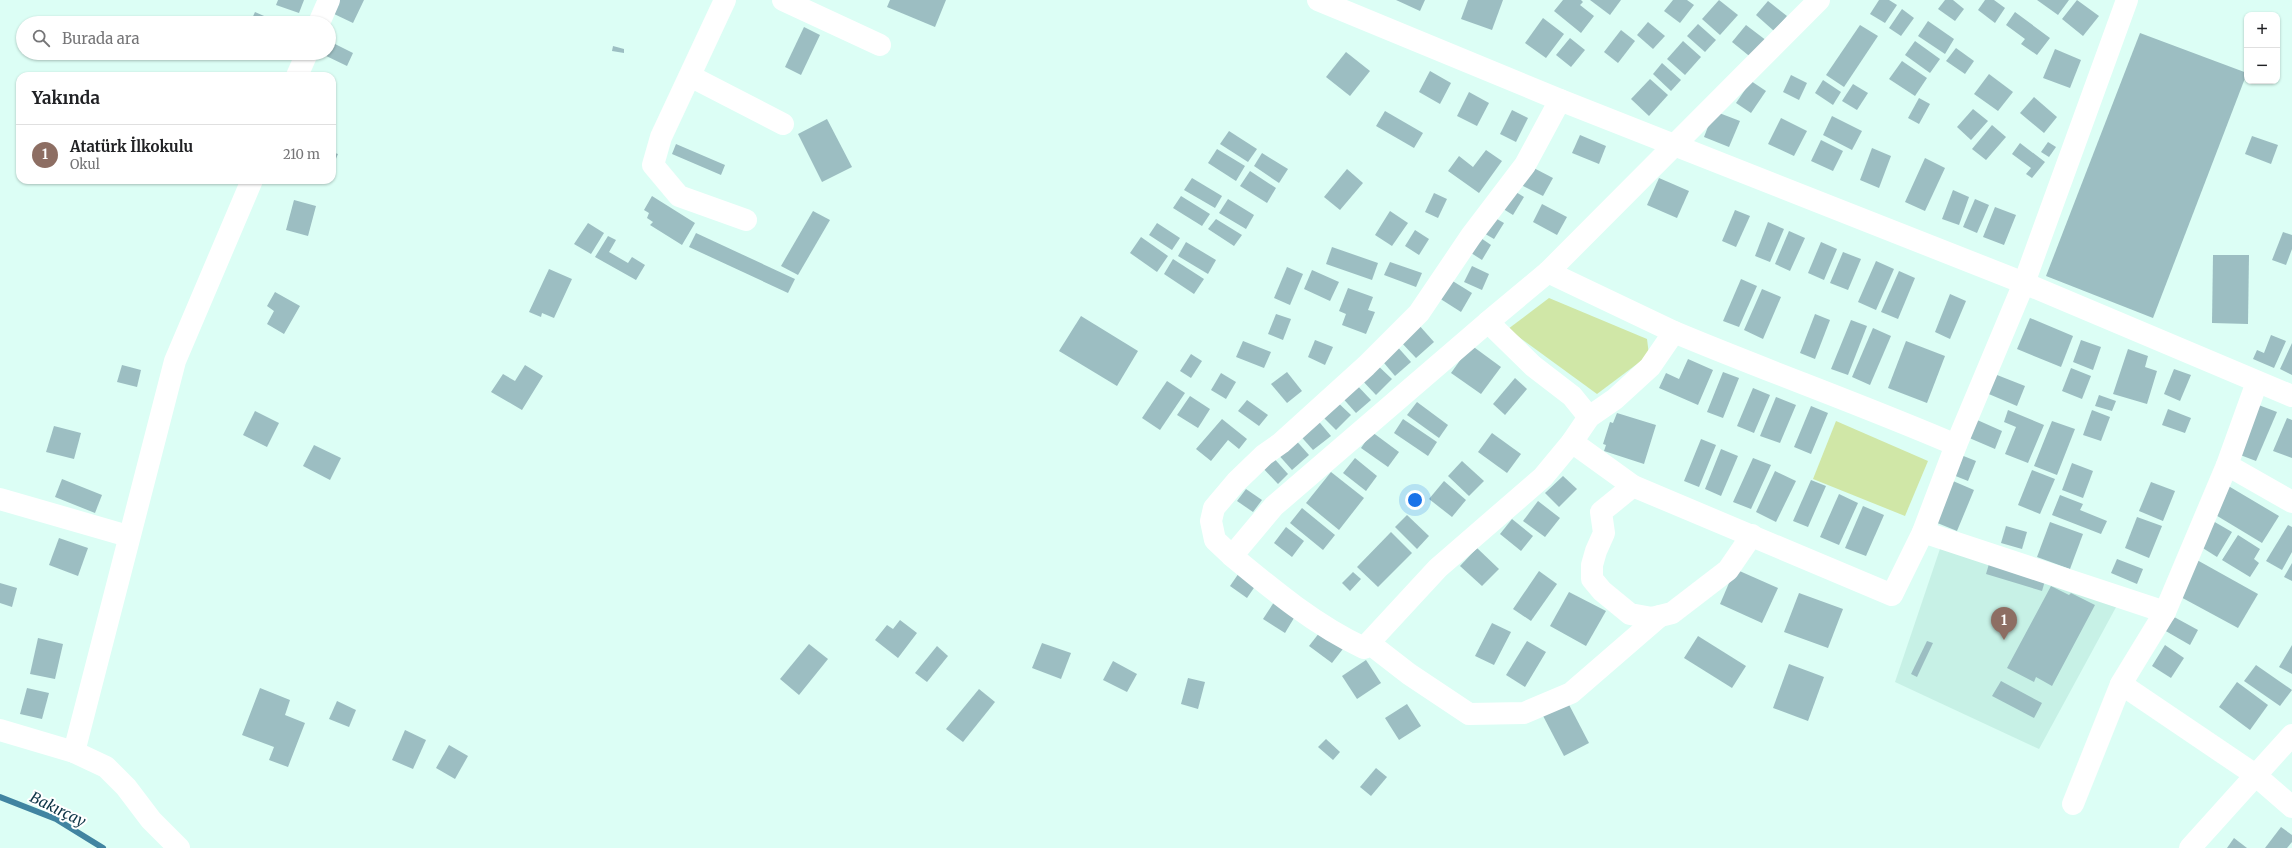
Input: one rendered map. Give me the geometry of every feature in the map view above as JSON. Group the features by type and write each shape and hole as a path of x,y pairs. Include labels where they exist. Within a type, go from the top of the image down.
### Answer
{"street":[{"path":"322,16 329,0"},
{"path":"725,0 661,137 653,165 679,196 746,220"},
{"path":"783,0 880,45"},
{"path":"1318,0 1674,146 2024,283 2292,396"},
{"path":"1232,556 1274,506 1548,272 1819,0"},
{"path":"1572,442 1633,486 1892,595 1923,532 1956,445 2024,283 2128,0"},
{"path":"299,72 304,60"},
{"path":"690,76 783,124"},
{"path":"1560,100 1525,165 1471,236 1419,313 1366,366 1281,443 1259,460 1236,482 1214,508 1211,521 1215,540 1232,556 1283,597 1346,640 1364,648 1438,568 1543,477 1572,442 1589,417 1615,399 1650,367 1674,332"},
{"path":"74,752 128,536 175,361 250,184"},
{"path":"1548,272 1674,332 1772,372 1882,413 1956,445"},
{"path":"1488,322 1533,366 1572,396 1589,417"},
{"path":"2073,804 2121,684 2165,612 2227,465 2257,382"},
{"path":"2227,465 2292,502"},
{"path":"1633,486 1601,512 1604,533 1592,565 1592,579 1602,591 1630,614 1652,618 1672,613 1728,570 1752,535"},
{"path":"0,499 128,536"},
{"path":"1923,532 2165,612"},
{"path":"1369,643 1469,714 1524,713 1571,693 1660,616"},
{"path":"2121,684 2254,774 2292,807"},
{"path":"0,730 74,752 106,767 126,787 151,820 179,848"},
{"path":"2190,848 2254,774 2292,735"}],"shaded area":[{"path":"1944,537 2121,598 2039,749 1895,682"}],"green space":[{"path":"1549,298 1647,339 1649,355 1597,394 1508,329"},
{"path":"1836,421 1928,461 1905,516 1813,479"}],"building":[{"path":"278,0 304,0 299,13 276,5"},
{"path":"338,0 364,0 353,23 332,13"},
{"path":"890,0 946,0 935,27 887,7"},
{"path":"1396,0 1425,0 1420,11"},
{"path":"1468,0 1503,0 1492,30 1461,19"},
{"path":"1563,0 1581,0 1583,2 1580,5 1594,16 1581,33 1554,11"},
{"path":"1590,0 1621,0 1610,15"},
{"path":"1673,0 1687,0 1694,5 1680,23 1664,11"},
{"path":"1719,0 1738,15 1720,35 1702,19"},
{"path":"1879,0 1889,0 1897,5 1885,23 1870,14"},
{"path":"1945,0 1953,0 1964,9 1955,21 1938,9"},
{"path":"1985,0 1994,0 2005,8 1995,23 1978,10"},
{"path":"2037,0 2069,0 2058,15"},
{"path":"2077,0 2099,16 2083,36 2062,19"},
{"path":"1768,1 1787,16 1774,31 1756,15"},
{"path":"1902,9 1914,18 1901,36 1889,28"},
{"path":"255,12 264,16 253,16"},
{"path":"2015,12 2050,38 2037,55 2021,44 2025,39 2006,25"},
{"path":"1543,18 1564,34 1546,58 1525,43"},
{"path":"1928,21 1954,39 1945,54 1918,36"},
{"path":"1648,22 1665,36 1653,49 1637,35"},
{"path":"1698,24 1716,40 1705,52 1687,36"},
{"path":"1746,25 1767,41 1753,59 1732,42"},
{"path":"1860,25 1878,36 1844,87 1826,75"},
{"path":"804,27 820,35 801,75 785,67"},
{"path":"1621,30 1635,41 1618,63 1604,52"},
{"path":"2140,33 2244,72 2244,81 2153,318 2046,276"},
{"path":"1570,38 1585,50 1571,67 1556,55"},
{"path":"1683,41 1701,57 1685,75 1667,59"},
{"path":"1915,41 1940,59 1930,73 1905,55"},
{"path":"336,44 353,53 347,66 335,60 336,60"},
{"path":"613,46 624,49 624,53 612,51"},
{"path":"1956,48 1974,61 1965,74 1946,61"},
{"path":"2055,49 2081,60 2070,88 2043,78"},
{"path":"1346,52 1370,71 1350,96 1326,77"},
{"path":"1902,61 1927,78 1915,96 1889,79"},
{"path":"1662,63 1681,80 1671,91 1653,74"},
{"path":"1430,71 1451,83 1440,104 1419,92"},
{"path":"1989,74 2013,92 1998,111 1974,94"},
{"path":"1791,75 1807,83 1799,100 1783,92"},
{"path":"1650,79 1668,95 1649,116 1631,99"},
{"path":"1823,80 1841,92 1833,105 1815,93"},
{"path":"1751,81 1766,91 1751,113 1736,103"},
{"path":"1853,84 1868,93 1857,110 1842,101"},
{"path":"1469,92 1489,103 1477,126 1457,116"},
{"path":"2034,97 2057,117 2044,133 2020,113"},
{"path":"1919,98 1930,104 1919,124 1908,118"},
{"path":"1973,109 1988,121 1971,140 1957,127"},
{"path":"1512,110 1528,118 1516,142 1500,134"},
{"path":"1385,111 1423,133 1414,148 1376,126"},
{"path":"1714,111 1740,121 1729,147 1704,137"},
{"path":"1832,116 1862,131 1852,150 1823,135"},
{"path":"1781,118 1807,131 1794,156 1768,144"},
{"path":"827,119 852,167 822,182 798,134"},
{"path":"1992,125 2006,137 1986,160 1972,149"},
{"path":"1229,131 1257,149 1248,162 1220,144"},
{"path":"1580,135 1606,146 1599,164 1572,153"},
{"path":"2252,136 2278,145 2271,164 2245,154"},
{"path":"1821,140 1843,151 1833,171 1811,161"},
{"path":"2048,142 2056,147 2049,157 2041,152"},
{"path":"2020,143 2045,162 2032,178 2026,174 2031,168 2012,154"},
{"path":"676,144 725,165 721,175 672,154"},
{"path":"1872,148 1891,156 1879,188 1860,180"},
{"path":"1217,149 1245,166 1236,181 1208,163"},
{"path":"1486,150 1502,161 1479,193 1448,171 1459,156 1473,167"},
{"path":"1262,153 1288,169 1279,183 1254,166"},
{"path":"1925,158 1945,168 1925,211 1905,202"},
{"path":"1528,165 1553,178 1543,196 1519,184"},
{"path":"1347,169 1363,183 1340,210 1324,197"},
{"path":"1250,171 1276,188 1267,203 1240,186"},
{"path":"1192,178 1222,196 1215,208 1184,190"},
{"path":"1659,178 1689,191 1677,218 1647,205"},
{"path":"1511,189 1524,197 1513,215 1500,207"},
{"path":"1953,190 1969,197 1959,225 1942,219"},
{"path":"1434,193 1447,199 1438,218 1425,212"},
{"path":"652,196 695,223 682,245 650,225 653,222 647,218 649,213 644,210"},
{"path":"1181,196 1210,214 1202,226 1173,208"},
{"path":"1228,199 1254,215 1246,229 1219,213"},
{"path":"1975,199 1989,205 1977,233 1963,227"},
{"path":"294,200 316,206 308,236 286,230"},
{"path":"1542,204 1567,217 1557,235 1533,222"},
{"path":"1995,207 2016,215 2004,245 1983,237"},
{"path":"1735,210 1750,216 1736,247 1722,241"},
{"path":"813,211 830,220 798,275 781,266"},
{"path":"1390,211 1408,223 1392,246 1375,235"},
{"path":"1490,215 1504,223 1494,239 1480,231"},
{"path":"1216,219 1242,235 1234,246 1208,229"},
{"path":"1768,222 1784,229 1770,262 1755,256"},
{"path":"588,223 604,233 591,254 574,244"},
{"path":"1157,223 1180,238 1172,250 1149,235"},
{"path":"1415,230 1429,239 1419,255 1405,246"},
{"path":"1789,231 1805,238 1790,271 1775,264"},
{"path":"2283,232 2292,235 2292,249 2286,265 2272,260"},
{"path":"696,233 795,279 788,293 689,247"},
{"path":"608,236 616,240 609,252 628,263 632,257 645,265 636,280 595,257"},
{"path":"1478,236 1491,245 1482,260 1468,251"},
{"path":"1141,237 1168,256 1157,272 1130,253"},
{"path":"1186,242 1216,260 1208,274 1178,256"},
{"path":"1821,242 1837,249 1824,280 1808,273"},
{"path":"1332,247 1378,263 1372,280 1326,264"},
{"path":"1843,252 1861,259 1848,290 1830,283"},
{"path":"2213,255 2249,255 2248,324 2212,323"},
{"path":"1173,259 1204,279 1194,294 1164,274"},
{"path":"1876,261 1894,269 1876,310 1858,302"},
{"path":"1390,262 1422,273 1416,287 1384,275"},
{"path":"1472,266 1489,274 1482,290 1464,282"},
{"path":"1287,267 1303,274 1290,305 1274,298"},
{"path":"549,269 572,279 554,318 542,313 541,317 529,312"},
{"path":"1312,270 1339,282 1330,301 1304,289"},
{"path":"1899,271 1915,278 1898,319 1881,312"},
{"path":"1741,279 1757,286 1739,327 1723,321"},
{"path":"1451,280 1472,293 1461,312 1439,298"},
{"path":"1348,288 1373,297 1368,310 1375,312 1366,334 1342,325 1346,314 1339,311"},
{"path":"1762,289 1781,297 1763,339 1744,330"},
{"path":"275,292 300,306 284,334 267,324 274,311 267,306"},
{"path":"1950,294 1966,301 1950,339 1935,332"},
{"path":"1276,314 1291,319 1283,340 1268,334"},
{"path":"1815,314 1830,320 1815,359 1800,353"},
{"path":"1081,316 1138,351 1117,386 1059,351"},
{"path":"2030,318 2073,336 2061,367 2017,349"},
{"path":"1851,320 1867,326 1848,375 1831,369"},
{"path":"1418,324 1434,342 1416,358 1399,340"},
{"path":"1873,328 1891,336 1870,385 1852,377"},
{"path":"2271,335 2286,341 2274,368 2253,359 2257,350 2264,353"},
{"path":"1315,340 1333,347 1325,365 1308,357"},
{"path":"2081,340 2101,347 2093,370 2073,362"},
{"path":"1243,341 1271,352 1264,368 1236,357"},
{"path":"1906,341 1945,356 1927,403 1888,388"},
{"path":"2292,343 2292,375 2280,369"},
{"path":"1395,344 1411,362 1395,376 1379,357"},
{"path":"1471,345 1501,367 1481,394 1451,373"},
{"path":"2128,349 2148,356 2145,367 2157,371 2147,404 2113,394"},
{"path":"1191,354 1202,361 1191,378 1180,371"},
{"path":"1688,359 1713,370 1698,405 1659,388 1666,373 1679,379"},
{"path":"1374,362 1392,379 1376,395 1359,377"},
{"path":"122,365 141,370 137,387 117,382"},
{"path":"525,365 543,376 522,410 491,392 503,374 515,381"},
{"path":"2071,368 2091,376 2082,399 2062,391"},
{"path":"2174,369 2191,375 2180,401 2164,394"},
{"path":"1287,372 1302,391 1287,403 1271,384"},
{"path":"1723,372 1739,378 1723,418 1707,412"},
{"path":"1221,373 1236,382 1226,399 1211,390"},
{"path":"1992,373 2025,386 2017,406 1984,392"},
{"path":"1515,378 1527,389 1505,415 1493,404"},
{"path":"1167,381 1185,393 1160,430 1142,418"},
{"path":"1353,381 1371,400 1356,413 1339,394"},
{"path":"1753,388 1770,395 1754,433 1737,426"},
{"path":"2099,395 2116,401 2112,411 2095,406"},
{"path":"1190,396 1210,409 1198,428 1177,415"},
{"path":"1776,397 1796,405 1780,443 1760,436"},
{"path":"1333,398 1351,415 1336,430 1318,412"},
{"path":"1247,400 1268,415 1259,426 1238,411"},
{"path":"1417,402 1448,425 1439,438 1407,415"},
{"path":"2256,404 2277,412 2256,461 2235,453"},
{"path":"1811,406 1828,413 1811,454 1794,447"},
{"path":"2168,409 2191,418 2185,433 2162,425"},
{"path":"2008,410 2044,425 2028,463 2005,454 2016,427 2004,422"},
{"path":"2092,410 2110,417 2101,441 2083,435"},
{"path":"255,411 279,423 267,447 243,435"},
{"path":"1617,413 1656,425 1644,464 1604,451 1606,445 1603,444 1610,422 1613,423"},
{"path":"1315,417 1331,436 1313,450 1297,432"},
{"path":"2287,418 2292,420 2292,458 2273,451"},
{"path":"1222,419 1247,439 1239,449 1228,440 1211,461 1196,449"},
{"path":"1403,419 1437,442 1428,456 1394,433"},
{"path":"1975,419 2002,431 1995,449 1967,437"},
{"path":"2052,421 2075,429 2057,475 2034,466"},
{"path":"54,426 81,433 74,459 46,452"},
{"path":"1372,432 1399,452 1388,467 1361,448"},
{"path":"1492,433 1521,454 1507,473 1478,452"},
{"path":"1293,437 1309,455 1292,470 1276,452"},
{"path":"1701,439 1716,445 1699,487 1684,481"},
{"path":"314,445 341,458 330,480 303,466"},
{"path":"1721,449 1738,456 1721,496 1705,489"},
{"path":"1956,453 1976,461 1968,481 1948,473"},
{"path":"1271,455 1288,474 1278,484 1260,465"},
{"path":"1355,458 1377,476 1366,491 1343,473"},
{"path":"1753,458 1771,465 1751,509 1733,502"},
{"path":"1462,461 1484,481 1469,496 1448,476"},
{"path":"2072,463 2093,471 2083,498 2062,490"},
{"path":"2032,470 2055,479 2040,514 2018,505"},
{"path":"1775,471 1796,481 1776,522 1756,512"},
{"path":"1331,472 1364,498 1339,530 1306,503"},
{"path":"1563,476 1577,489 1559,507 1545,493"},
{"path":"1946,478 1974,490 1957,531 1930,520"},
{"path":"62,479 102,495 95,513 55,497"},
{"path":"1811,480 1826,486 1808,527 1793,521"},
{"path":"1444,481 1466,500 1452,517 1429,499"},
{"path":"2151,482 2175,491 2163,521 2139,511"},
{"path":"2225,484 2279,516 2262,543 2214,514"},
{"path":"1246,489 1262,500 1253,512 1237,501"},
{"path":"1839,494 1858,503 1839,545 1820,537"},
{"path":"2060,495 2083,504 2080,510 2107,521 2101,534 2052,515"},
{"path":"1538,501 1560,518 1545,537 1523,521"},
{"path":"1863,506 1884,515 1866,556 1845,548"},
{"path":"1302,508 1335,535 1323,550 1290,523"},
{"path":"1407,515 1429,536 1417,549 1395,527"},
{"path":"2137,517 2162,526 2149,558 2125,548"},
{"path":"1512,519 1533,536 1521,551 1500,534"},
{"path":"2213,521 2232,532 2217,557 2198,545"},
{"path":"2050,522 2083,534 2070,569 2037,557"},
{"path":"2288,525 2292,527 2292,552 2282,570 2266,561"},
{"path":"2006,526 2027,532 2022,549 2001,543"},
{"path":"1286,527 1304,541 1292,557 1274,543"},
{"path":"1391,532 1412,553 1378,587 1357,567"},
{"path":"2238,535 2260,549 2254,559 2259,563 2250,577 2222,560"},
{"path":"59,538 88,548 78,576 49,565"},
{"path":"1477,548 1499,569 1482,586 1460,566"},
{"path":"1991,557 2047,574 2042,591 1986,574"},
{"path":"2117,559 2143,569 2137,584 2111,573"},
{"path":"2197,560 2258,594 2238,628 2177,595"},
{"path":"2292,563 2292,581 2284,577"},
{"path":"1735,569 1778,588 1762,623 1720,604"},
{"path":"1241,570 1258,582 1247,598 1230,586"},
{"path":"1539,571 1557,584 1531,621 1513,609"},
{"path":"1353,572 1361,579 1350,591 1342,583"},
{"path":"0,583 17,588 12,607 0,603"},
{"path":"2051,586 2069,595 2071,593 2095,605 2052,686 2036,677 2034,682 2007,668"},
{"path":"1569,592 1606,611 1586,646 1550,626"},
{"path":"1799,593 1843,609 1828,648 1784,632"},
{"path":"1276,599 1297,613 1285,633 1263,619"},
{"path":"2165,612 2198,630 2190,645 2157,626"},
{"path":"900,620 917,633 898,658 875,640 887,625 893,629"},
{"path":"1492,623 1511,632 1494,665 1475,656"},
{"path":"1323,628 1346,645 1332,663 1309,646"},
{"path":"1698,636 1746,666 1732,688 1684,658"},
{"path":"38,638 63,644 55,679 30,674"},
{"path":"1527,641 1546,652 1525,687 1506,675"},
{"path":"1927,641 1933,643 1917,677 1911,674"},
{"path":"1042,643 1071,653 1061,679 1032,668"},
{"path":"809,644 828,659 799,695 780,679"},
{"path":"2165,645 2184,658 2171,678 2152,666"},
{"path":"2292,645 2292,674 2279,667"},
{"path":"937,646 948,656 927,682 915,673"},
{"path":"1366,660 1381,683 1357,699 1342,676"},
{"path":"1113,661 1137,674 1127,692 1103,680"},
{"path":"1789,664 1824,677 1808,721 1773,708"},
{"path":"2256,665 2292,690 2280,706 2244,681"},
{"path":"1188,678 1205,682 1198,709 1181,704"},
{"path":"2001,681 2042,703 2034,718 1992,696"},
{"path":"2237,682 2268,705 2250,730 2219,707"},
{"path":"27,688 49,693 42,719 20,714"},
{"path":"260,688 290,700 285,715 305,723 288,767 269,760 274,747 242,735"},
{"path":"979,689 995,702 963,742 946,729"},
{"path":"1566,699 1589,743 1564,756 1541,712"},
{"path":"337,701 356,710 349,727 329,719"},
{"path":"1407,704 1421,726 1399,740 1385,718"},
{"path":"405,730 426,740 413,769 392,760"},
{"path":"1326,739 1340,752 1333,760 1318,747"},
{"path":"449,745 468,756 455,779 436,768"},
{"path":"1376,768 1387,777 1371,796 1360,787"},
{"path":"2281,827 2292,835 2292,842 2287,848 2265,848"},
{"path":"2234,838 2247,848 2227,848"}],"waterway":[{"name":"Bakırçay","path":"0,797 56,819 103,848"}],"place":[{"name":"Atatürk İlkokulu","path":"2004,640"}]}
